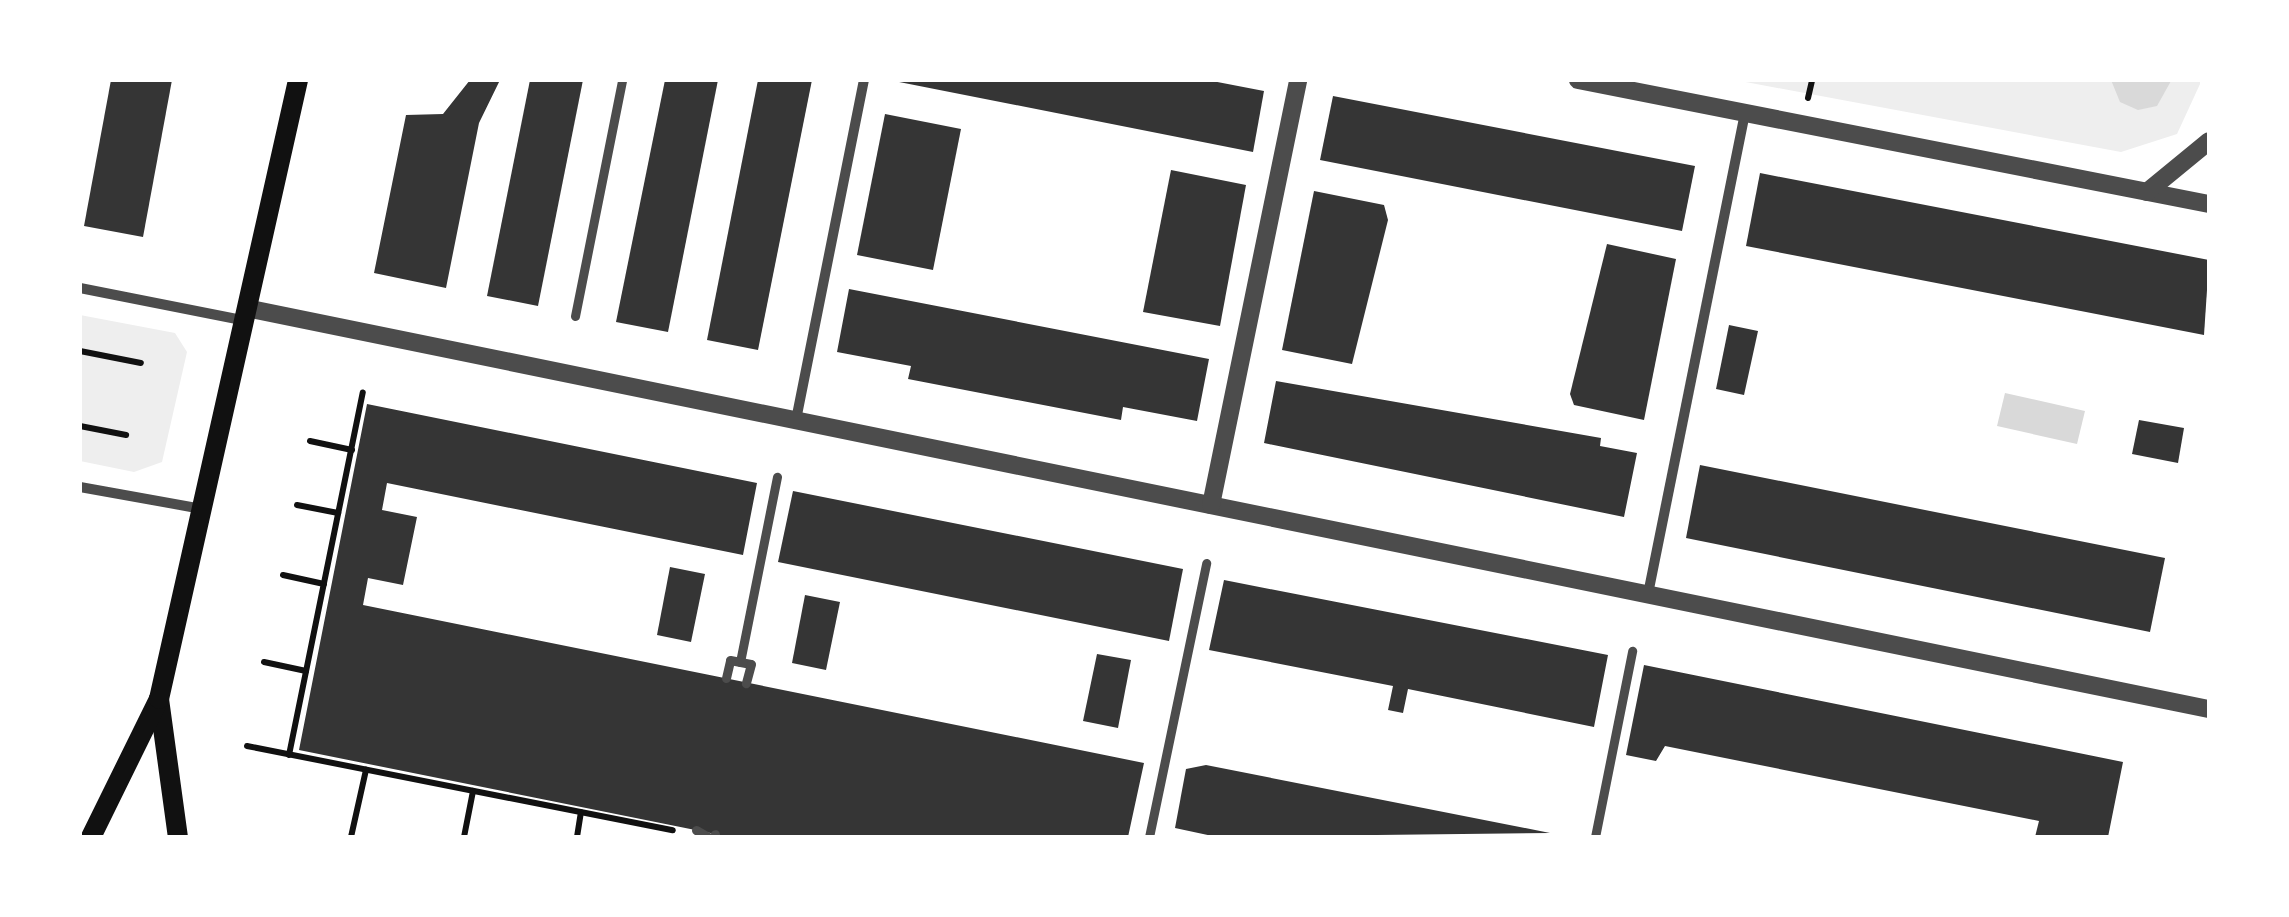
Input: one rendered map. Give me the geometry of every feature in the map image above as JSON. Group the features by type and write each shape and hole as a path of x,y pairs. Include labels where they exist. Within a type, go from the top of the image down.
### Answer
{"main road":[{"path":"91,837 158,699 250,315 298,80"},
{"path":"158,699 178,837"}],"street":[{"path":"575,316 622,80"},
{"path":"796,420 864,80"},
{"path":"1211,504 1298,80"},
{"path":"1578,80 2209,204"},
{"path":"1648,594 1746,112"},
{"path":"2147,192 2209,141"},
{"path":"80,288 250,315 796,420 2209,709"},
{"path":"740,662 777,477"},
{"path":"80,486 202,509"},
{"path":"1150,837 1206,564"},
{"path":"1595,837 1632,651"},
{"path":"726,678 730,660 750,664 746,683"}],"path":[{"path":"80,351 141,363"},
{"path":"289,754 364,392"},
{"path":"80,426 126,436"},
{"path":"310,441 352,450"},
{"path":"297,505 338,513"},
{"path":"282,575 324,584"},
{"path":"264,662 306,671"},
{"path":"247,746 705,835"},
{"path":"351,837 366,770"},
{"path":"464,837 473,791"},
{"path":"576,837 581,812"}],"shaded area":[{"path":"1735,80 2200,80 2200,84 2177,134 2121,152"},
{"path":"2111,80 2171,81 2157,106 2138,110 2120,102"},
{"path":"80,315 175,333 187,352 162,462 134,472 80,461"},
{"path":"2005,393 2085,411 2077,444 1997,426"}],"building":[{"path":"111,80 172,80 143,237 84,226"},
{"path":"470,80 500,80 479,123 446,288 374,273 406,115 443,114"},
{"path":"530,80 583,80 538,306 487,296"},
{"path":"665,80 718,80 668,332 616,322"},
{"path":"758,80 812,80 758,350 707,340"},
{"path":"889,80 1207,80 1264,91 1253,152"},
{"path":"1333,96 1695,166 1682,231 1320,160"},
{"path":"885,114 961,129 933,270 857,255"},
{"path":"1171,170 1246,185 1220,326 1143,312"},
{"path":"1760,173 2209,260 2204,335 1746,246"},
{"path":"1314,191 1384,205 1388,220 1352,364 1282,350"},
{"path":"1607,244 1676,259 1644,420 1574,405 1570,394"},
{"path":"849,289 1209,359 1197,421 1123,407 1121,420 908,379 911,366 837,352"},
{"path":"1729,325 1758,331 1744,395 1716,389"},
{"path":"1276,381 1601,438 1600,446 1637,453 1624,517 1264,443"},
{"path":"367,404 757,483 743,555 387,483 382,510 417,517 403,585 368,578 363,605 1144,763 1128,837 730,837 299,750"},
{"path":"2139,420 2184,428 2178,463 2132,454"},
{"path":"1700,465 2165,558 2150,632 1686,538"},
{"path":"793,491 1183,569 1169,641 778,562"},
{"path":"670,567 705,574 691,642 657,635"},
{"path":"1224,580 1608,655 1594,727 1408,689 1403,713 1388,710 1393,686 1209,650"},
{"path":"805,595 840,602 826,670 792,663"},
{"path":"1097,654 1131,660 1118,728 1083,721"},
{"path":"1644,665 2123,762 2108,837 2035,837 2039,821 1665,746 1656,761 1626,755"},
{"path":"1206,765 1550,833 1217,837 1175,828 1186,769"}]}
